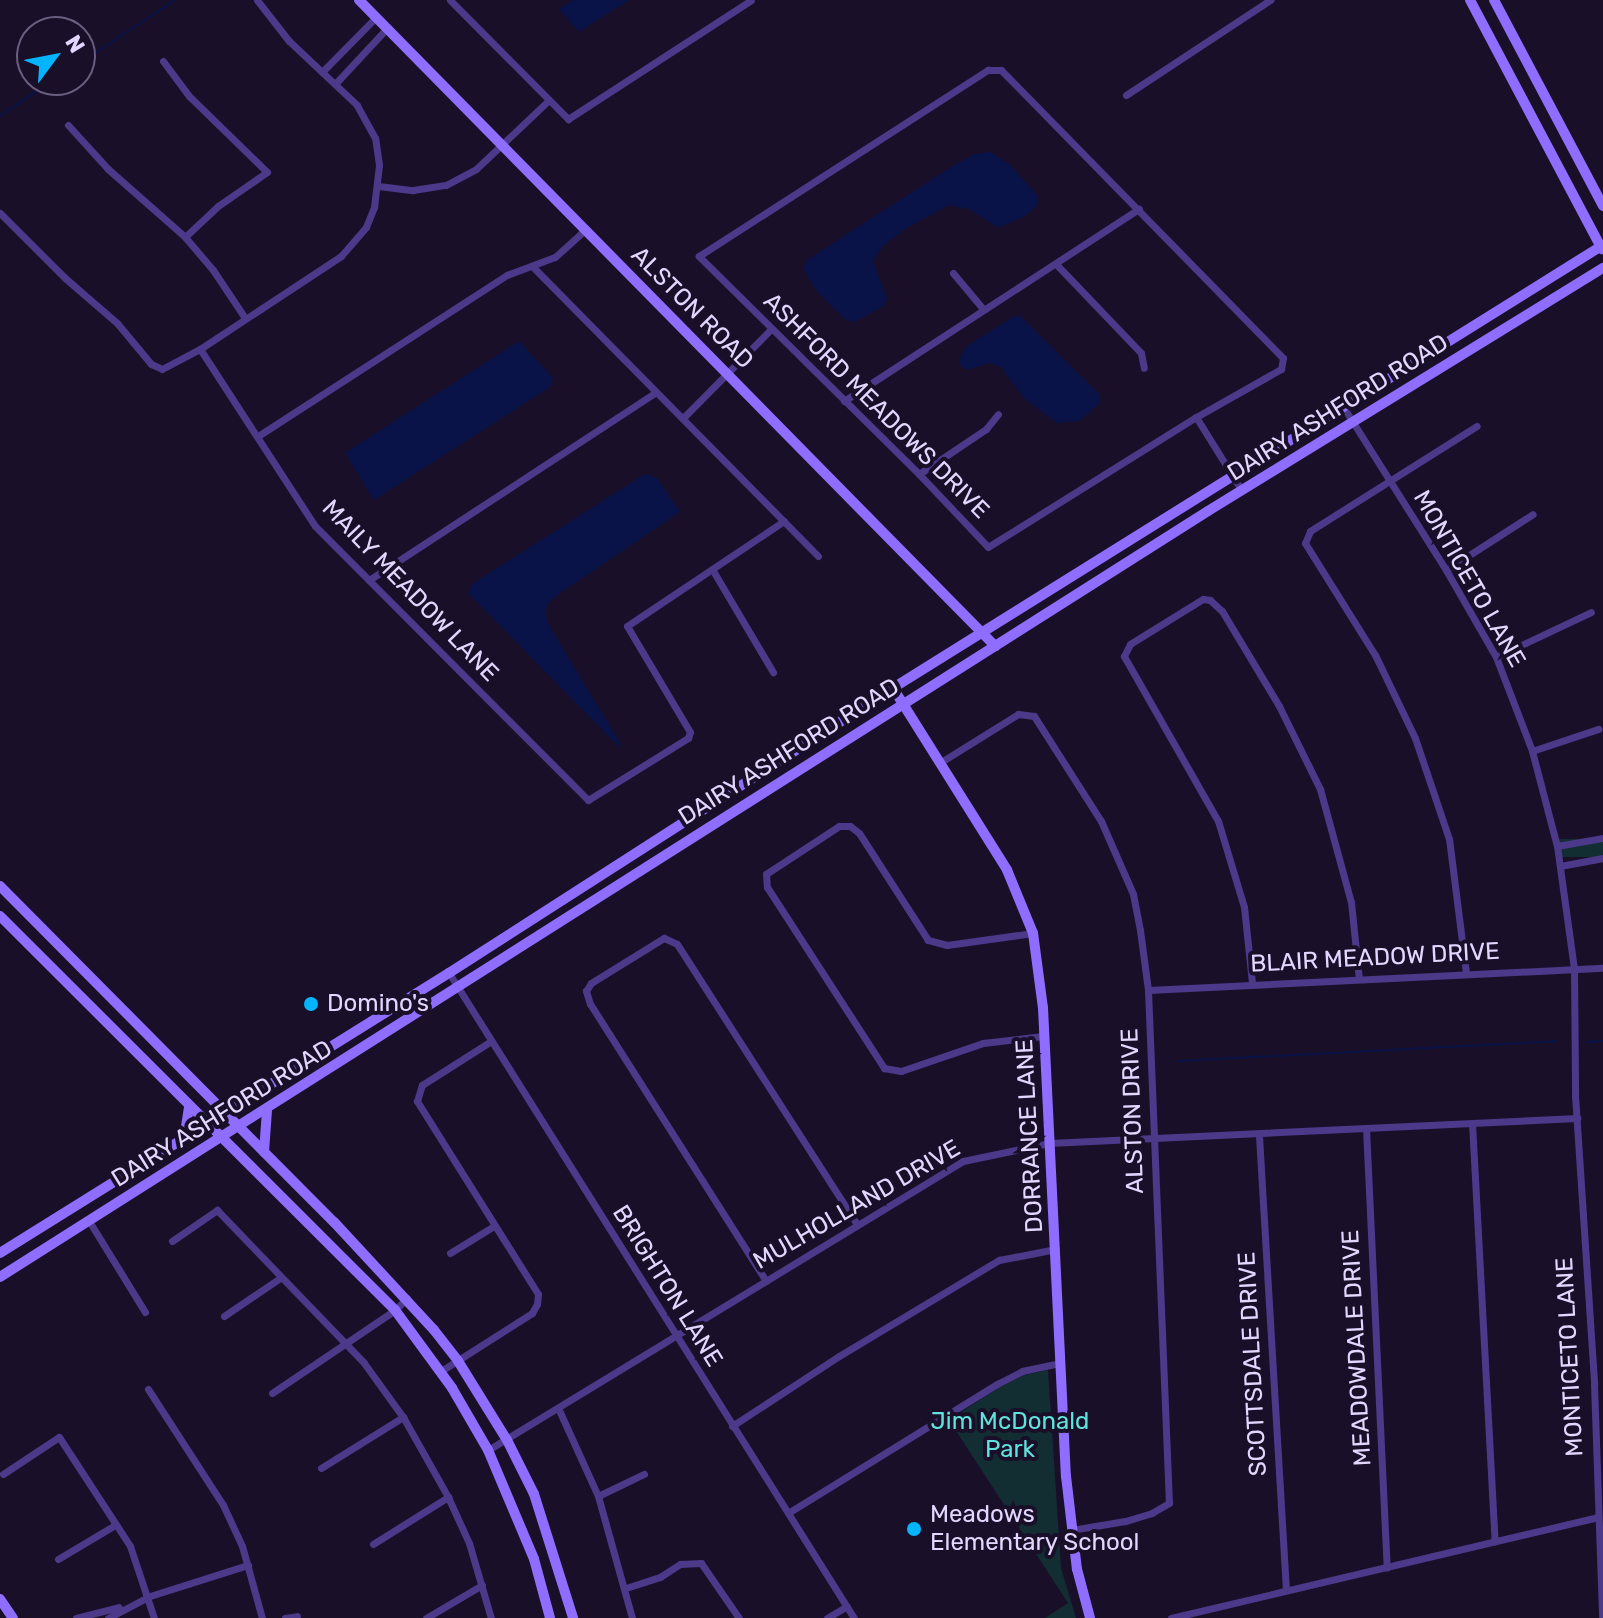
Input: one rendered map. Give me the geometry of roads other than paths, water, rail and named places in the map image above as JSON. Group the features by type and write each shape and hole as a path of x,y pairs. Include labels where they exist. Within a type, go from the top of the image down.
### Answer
{"main road":[{"name":"ALSTON ROAD","path":"359,0 995,646"},
{"path":"1602,248 1472,4 1491,0 1603,206"},
{"path":"1532,117 1550,105"},
{"name":"DAIRY ASHFORD ROAD","path":"0,1253 449,973 1232,475 1602,248"},
{"name":"DAIRY ASHFORD ROAD","path":"0,1277 459,989 691,837 1603,268"},
{"path":"1472,327 1482,343"},
{"name":"DORRANCE LANE","path":"893,688 1007,870 1033,933 1043,1036 1056,1249 1059,1363 1071,1530 1090,1618"},
{"path":"682,822 691,837"},
{"path":"0,886 407,1298 458,1361 507,1440 534,1494 573,1618"},
{"path":"0,916 395,1310 441,1371 488,1450 534,1559 550,1618"},
{"path":"184,1139 189,1106"},
{"path":"264,1152 267,1110"},
{"path":"534,1559 554,1552"},
{"path":"0,1599 13,1618"}],"street":[{"path":"0,213 65,278 117,323 151,364 162,369 200,349 341,256 366,227 378,186 375,138 357,105 289,41 257,0"},
{"path":"450,0 568,119 751,0"},
{"path":"1126,95 1270,0"},
{"path":"322,72 376,17"},
{"path":"335,84 387,28"},
{"path":"163,61 189,96 267,172 218,206 185,237"},
{"name":"ASHFORD MEADOWS DRIVE","path":"1139,209 1001,70 988,70 699,256 919,474 988,547 1196,417"},
{"path":"378,186 413,190 446,185 476,169 549,100"},
{"path":"68,125 108,169 185,237 213,270 245,318"},
{"path":"844,401 1139,209 1283,358 1281,369 1196,417 1242,491"},
{"path":"258,436 507,275 555,257 586,229"},
{"path":"1056,264 1141,353 1144,368"},
{"path":"533,267 818,556"},
{"path":"953,273 983,309"},
{"path":"683,418 771,329"},
{"name":"MAILY MEADOW LANE","path":"200,349 315,526 588,800 688,738 690,732 627,626 712,569"},
{"path":"369,580 656,392"},
{"name":"MONTICETO LANE","path":"1344,408 1446,570 1496,657 1532,751 1557,846 1574,969 1575,1095 1598,1384 1602,1618"},
{"path":"919,474 986,429 998,414"},
{"path":"1466,973 1449,839 1415,738 1375,655 1306,547 1305,538 1310,531 1477,426"},
{"path":"1446,570 1533,514"},
{"path":"773,672 712,569 784,521"},
{"path":"1252,983 1244,907 1218,821 1125,652 1130,644 1196,601 1210,600 1222,611 1279,706 1320,789 1348,887 1359,979"},
{"path":"1496,657 1591,612"},
{"name":"ALSTON DRIVE","path":"941,762 1018,714 1029,713 1041,723 1118,856 1133,894 1148,990 1169,1503 1139,1517 1071,1530"},
{"path":"1532,751 1598,729"},
{"path":"1033,933 947,945 928,940 859,833 850,826 839,826 771,868 765,879 878,1062 891,1072 983,1043 1043,1036"},
{"path":"1557,846 1603,838"},
{"path":"1560,866 1603,858"},
{"path":"766,1281 590,1004 586,991 591,983 664,938 673,941 857,1224"},
{"name":"BLAIR MEADOW DRIVE","path":"1148,990 1603,968"},
{"name":"BRIGHTON LANE","path":"449,973 675,1338 854,1618"},
{"path":"441,1371 532,1313 537,1304 538,1294 420,1109 418,1094 422,1085 491,1041"},
{"name":"MULHOLLAND DRIVE","path":"488,1450 559,1410 963,1161 1049,1143 1259,1136 1577,1118"},
{"path":"1472,1123 1495,1541"},
{"name":"MEADOWDALE DRIVE","path":"1366,1128 1387,1567"},
{"name":"SCOTTSDALE DRIVE","path":"1259,1136 1286,1590"},
{"path":"172,1241 217,1210 280,1278 347,1343 403,1417 448,1497 482,1585 491,1618"},
{"path":"89,1221 145,1312"},
{"path":"450,1253 494,1226"},
{"path":"732,1426 839,1356 999,1260 1056,1249"},
{"path":"224,1316 280,1278"},
{"path":"272,1393 395,1310 407,1298"},
{"path":"788,1513 997,1384 1022,1371 1059,1363"},
{"path":"148,1389 216,1493 248,1565 262,1618"},
{"path":"559,1410 598,1496 632,1618"},
{"path":"321,1468 403,1417"},
{"path":"3,1474 59,1437 130,1546 150,1596 154,1618"},
{"path":"598,1496 644,1474"},
{"path":"373,1544 448,1497"},
{"path":"1171,1618 1598,1517"},
{"path":"58,1559 115,1525"},
{"path":"626,1588 660,1577 680,1564 695,1562 706,1567 739,1618"},
{"path":"76,1618 126,1606 248,1565"},
{"path":"426,1618 482,1585"},
{"path":"108,1618 126,1606"},
{"path":"827,1618 847,1606"},
{"path":"285,1618 297,1616"}],"waterway":[{"path":"96,52 175,0"},
{"path":"0,116 30,96"},
{"path":"1178,1061 1556,1041"},
{"path":"1586,1042 1603,1041"}],"place":[{"name":"Domino's","path":"311,1004"},
{"name":"Meadows Elementary School","path":"914,1529"}],"park label":[{"name":"Jim McDonald Park","path":"1010,1436"}]}
